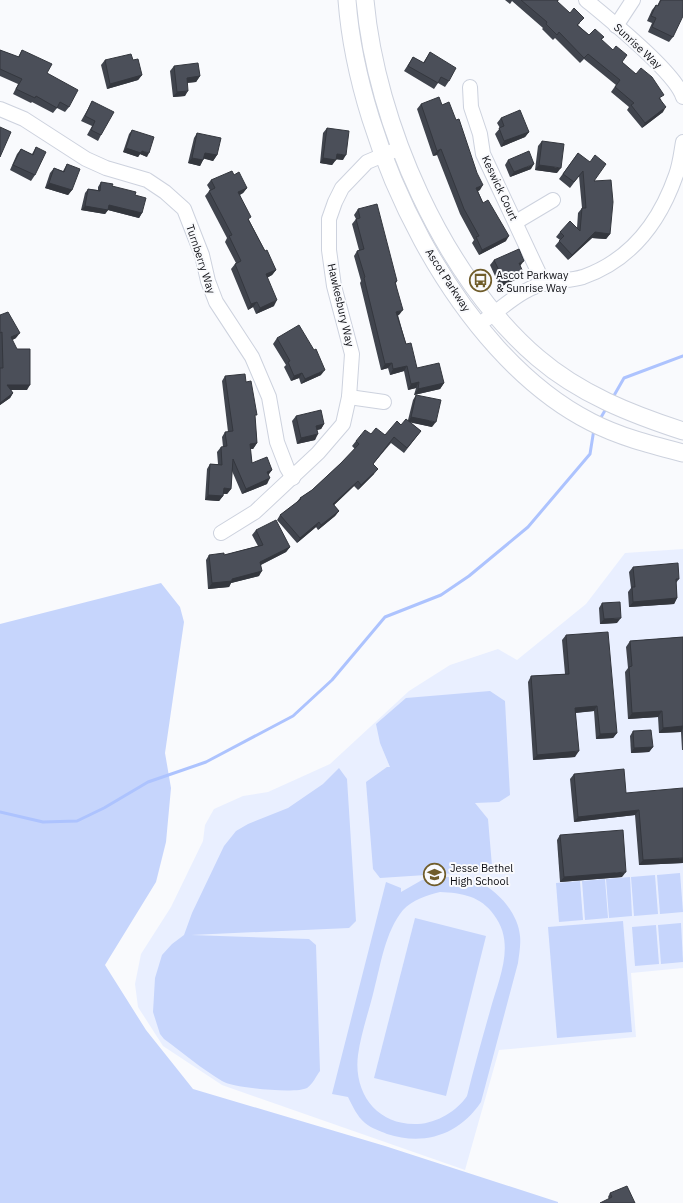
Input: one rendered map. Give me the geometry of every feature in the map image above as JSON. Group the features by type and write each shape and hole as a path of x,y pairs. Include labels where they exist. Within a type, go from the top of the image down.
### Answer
{"main road":[{"name":"Ascot Parkway","path":"347,0 349,27 360,82 384,154 398,190 446,281 478,325 505,358 555,400 592,423 642,443 683,453"},
{"name":"Ascot Parkway","path":"365,0 371,45 378,80 402,148 417,188 458,264 472,286 495,314 538,358 573,383 626,412 683,431"}],"street":[{"name":"Sunrise Way","path":"586,0 673,79 683,98"},
{"path":"616,26 633,0"},
{"name":"Keswick Court","path":"470,87 471,106 480,134 482,154 516,222 544,284"},
{"name":"Turnberry Way","path":"0,109 24,119 65,147 103,167 147,180 165,192 184,209 202,254 208,281 216,302 252,357 269,397 277,442 287,468 293,478"},
{"path":"478,325 518,297 544,284 588,275 617,260 632,249 655,220 676,174 683,142"},
{"name":"Hawkesbury Way","path":"221,533 255,512 318,453 343,424 349,397 352,354 334,286 329,250 329,219 342,188 367,162 402,148"},
{"path":"516,222 553,200"},
{"path":"349,397 384,402"}],"shaded area":[{"name":"Jesse Bethel High School","path":"683,549 683,968 631,973 636,1037 499,1050 465,1170 222,1085 163,1046 138,1007 135,984 141,954 171,907 203,841 205,825 214,809 243,796 268,792 330,764 409,691 450,665 498,649 517,660 586,604 625,553"},
{"path":"161,583 180,607 184,622 165,753 171,788 166,842 156,882 105,965 146,1030 193,1089 385,1146 558,1203 0,1203 0,624"},
{"path":"490,691 505,701 510,795 499,802 475,803 488,819 492,866 487,871 380,878 373,869 366,782 387,767 390,767 380,743 376,724 406,698"},
{"path":"339,768 347,779 356,921 349,928 191,935 309,939 316,945 320,1071 307,1088 301,1090 250,1088 228,1084 200,1066 164,1039 160,1034 153,1012 155,978 162,955 172,944 184,935 192,913 224,846 236,831 248,824 288,808 323,784"},
{"path":"680,873 683,912 660,914 657,875"},
{"path":"655,875 658,914 634,916 631,877"},
{"path":"439,877 459,878 473,880 486,886 500,897 516,920 520,943 518,963 481,1102 462,1123 451,1130 440,1135 414,1139 387,1134 370,1126 365,1123 355,1111 348,1097 332,1094 386,882 401,888 401,892 422,880","holes":["448,892 477,900 494,915 501,926 504,938 504,962 467,1096 458,1107 439,1119 418,1124 404,1123 391,1120 380,1113 371,1105 364,1094 360,1083 358,1069 359,1047 384,948 397,919 403,910 415,901 435,893"]},
{"path":"630,877 632,916 609,918 606,879"},
{"path":"605,879 608,918 585,920 582,881"},
{"path":"580,881 583,920 559,922 556,883"},
{"path":"415,918 486,936 446,1096 374,1078"},
{"path":"623,921 632,1032 557,1038 548,927"},
{"path":"681,923 683,962 661,964 658,925"},
{"path":"656,925 659,964 635,966 632,927"}],"building":[{"path":"521,0 558,0 557,1 570,13 574,8 584,18 577,25 589,35 595,29 604,37 601,39 613,50 616,46 627,55 622,62 636,74 641,68 652,77 664,95 659,98 666,107 645,123 631,105 634,103 615,87 620,80 588,54 584,58 559,32 557,35 546,24 547,22"},
{"path":"661,0 683,0 683,16 673,37 652,27 656,18 651,16 656,5 658,6"},
{"path":"0,50 19,57 22,50 52,64 47,73 78,90 69,107 60,102 57,108 36,96 35,98 16,89 22,79 0,69"},
{"path":"430,52 456,68 449,81 441,77 438,83 408,66 413,57 424,63"},
{"path":"131,54 133,60 138,59 142,75 110,84 105,60"},
{"path":"198,63 200,76 187,78 188,91 177,92 174,66"},
{"path":"439,97 442,105 449,102 456,120 459,119 477,173 483,185 476,188 483,203 488,200 509,236 482,250 476,237 479,236 464,209 441,149 437,151 421,104"},
{"path":"92,101 114,112 101,135 91,130 95,121 85,116"},
{"path":"520,110 529,132 504,141 499,128 504,126 501,118"},
{"path":"0,127 11,132 0,157"},
{"path":"327,128 349,131 346,155 337,154 336,160 323,158"},
{"path":"132,130 154,137 149,153 142,151 141,153 126,148"},
{"path":"197,133 221,138 217,155 205,153 203,160 192,158"},
{"path":"542,141 564,144 561,168 539,165"},
{"path":"36,147 46,152 35,175 13,165 21,149 33,155"},
{"path":"529,151 534,164 514,172 508,160"},
{"path":"578,153 590,162 595,155 606,164 594,181 611,180 613,202 610,234 595,232 572,255 559,241 564,236 560,232 570,221 580,231 582,208 586,208 583,171 574,182 563,174"},
{"path":"67,164 80,169 72,190 49,183 54,168 64,172"},
{"path":"232,171 234,175 239,172 247,188 238,192 251,217 248,219 265,251 267,250 276,270 266,274 277,300 260,308 257,302 251,304 235,264 241,261 229,236 232,235 209,191 215,188 211,180"},
{"path":"101,182 113,184 112,186 136,192 135,195 146,198 142,213 109,205 108,210 85,206 88,189 100,191"},
{"path":"377,204 397,281 395,282 403,310 396,312 406,344 411,343 417,368 439,363 444,383 418,389 419,382 411,384 407,366 393,369 392,363 385,364 365,277 357,251 364,249 356,219 360,218 358,209"},
{"path":"519,249 524,261 519,263 523,272 504,281 494,260"},
{"path":"8,312 20,333 11,337 17,349 30,349 30,385 7,385 13,393 0,403 0,368 3,368 0,315"},
{"path":"299,325 314,350 316,349 325,370 305,379 302,373 294,376 288,362 290,361 277,338"},
{"path":"245,374 246,382 251,381 257,415 255,415 257,443 250,444 252,463 267,457 272,470 267,472 270,478 246,489 233,459 231,489 224,488 223,496 208,495 210,464 222,465 221,447 227,446 225,432 233,431 225,376"},
{"path":"416,395 441,400 436,422 411,417"},
{"path":"321,410 324,424 316,426 318,434 301,438 296,416"},
{"path":"406,419 421,431 407,448 394,437 373,464 378,469 361,485 358,481 333,504 339,511 321,525 319,522 300,538 280,515 312,490 341,463 359,444 356,441 365,430 371,434 376,428 385,435 397,421 401,425"},
{"path":"276,520 290,547 260,562 262,571 232,579 232,581 212,583 209,555 224,553 224,555 263,545 256,530"},
{"path":"678,563 679,579 676,579 677,598 633,602 632,587 635,587 633,567"},
{"path":"620,602 621,618 604,619 602,603"},
{"path":"608,632 617,733 600,734 597,706 575,708 579,751 537,755 531,676 569,674 566,635"},
{"path":"683,637 683,726 663,728 662,711 632,713 629,667 632,666 630,641"},
{"path":"651,730 653,747 634,748 633,731"},
{"path":"624,769 626,793 683,788 683,858 643,860 639,810 578,817 574,774"},
{"path":"623,830 626,872 564,877 560,835"},
{"path":"627,1186 635,1203 600,1203 612,1197 610,1193"}],"waterway":[{"path":"612,399 624,378 683,356"},
{"path":"600,419 607,407"},
{"path":"0,812 43,822 77,821 104,808 148,782 206,762 293,716 332,680 385,617 441,595 469,576 528,527 590,454 594,429"}],"place":[{"name":"Ascot Parkway & Sunrise Way","path":"480,281"},
{"name":"Jesse Bethel High School","path":"435,874"}]}
